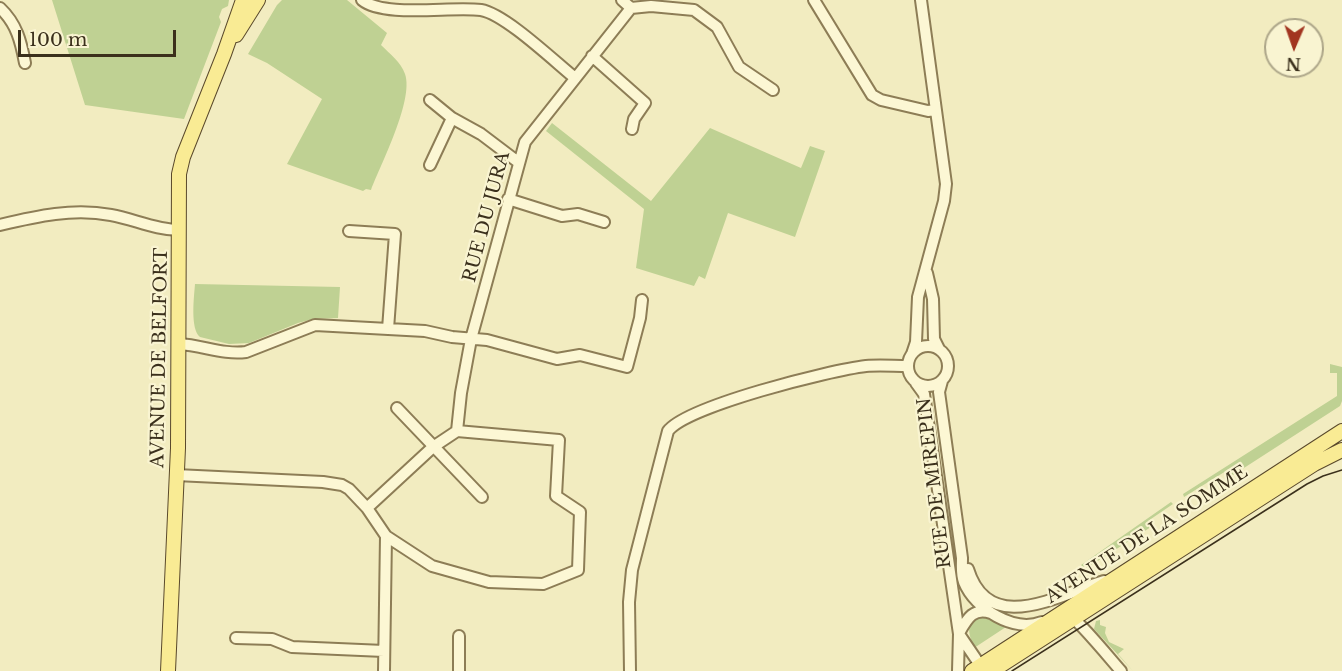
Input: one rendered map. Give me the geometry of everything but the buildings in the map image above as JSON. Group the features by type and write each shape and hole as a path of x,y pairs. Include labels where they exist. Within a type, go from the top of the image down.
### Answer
{"main road":[{"name":"AVENUE DE BELFORT","path":"168,671 179,344 179,174 183,157 243,0"},
{"name":"AVENUE DE BELFORT","path":"224,54 258,0"},
{"name":"AVENUE DE LA SOMME","path":"985,669 1054,617 1342,431"},
{"name":"AVENUE DE LA SOMME","path":"985,669 1075,617 1314,464 1342,450"}],"street":[{"path":"362,0 386,9 483,10 502,19 575,78"},
{"path":"622,0 632,8 651,6 694,10 717,27 739,67 773,90"},
{"path":"814,0 872,95 881,100 919,109 936,110"},
{"path":"921,0 946,184 927,270 918,297 916,342 908,366 909,373 916,383 930,387 942,381 946,376 948,365 934,339 933,299 927,270"},
{"name":"RUE DU JURA","path":"457,431 471,339 525,141 632,8"},
{"path":"0,9 16,28 22,44 25,63"},
{"path":"592,56 645,103 634,119 632,129"},
{"path":"429,100 452,118 481,134 518,162"},
{"path":"430,165 452,118"},
{"path":"508,199 562,216 578,214 604,222"},
{"path":"0,225 52,214 93,212 130,219 155,228 179,230"},
{"path":"349,231 395,234 388,328"},
{"path":"179,344 234,353 246,352 315,325 388,328 486,340 557,358 580,355 627,367 640,318 642,300"},
{"path":"912,354 927,346 939,349"},
{"path":"630,671 629,602 632,570 668,431 673,424 777,385 865,366 908,366"},
{"name":"RUE DE MIREPIN","path":"942,381 939,392 962,558 961,570 967,587 979,603 992,613 1014,623 1027,626 1054,617 1070,615 1075,617"},
{"name":"RUE DE MIREPIN","path":"916,383 924,394 959,634 958,671"},
{"path":"397,408 482,497"},
{"path":"176,475 324,482 342,485 368,508 386,537 432,566 489,582 543,584 578,570 580,512 556,496 560,440 457,431 433,447 368,508"},
{"path":"384,671 386,537"},
{"path":"962,558 977,588 986,597 1007,607 1033,606 1116,578"},
{"path":"985,669 959,634 969,616 975,612 983,610 992,613"},
{"path":"1075,617 1086,633 1121,671"},
{"path":"459,636 459,671"},
{"path":"236,639 272,639 292,647 384,651"}],"green space":[{"path":"52,0 229,0 228,6 222,9 219,17 221,22 184,119 85,105"},
{"path":"282,0 347,0 387,33 381,45 401,66 407,85 401,115 371,190 363,191 287,164 322,99 267,63 248,54"},
{"path":"552,123 651,201 710,128 801,168 810,146 825,151 795,237 728,213 705,279 699,276 694,286 636,268 644,209 546,131"},
{"path":"195,284 340,287 338,318 313,319 249,343 229,344 200,337 197,333 193,312"},
{"path":"1330,364 1342,367 1340,406 1230,477 1226,471 1184,497 1183,494 1337,396 1337,373 1330,373"},
{"path":"1171,502 1173,504 1148,521 1151,527 1085,569 1081,565"},
{"path":"986,615 1009,625 974,648 969,631 971,622"},
{"path":"1100,620 1100,625 1106,627 1105,633 1109,642 1124,649 1118,654 1133,671 1094,629 1096,621"}],"tram line":[{"path":"1012,671 1307,484 1342,470"}]}
